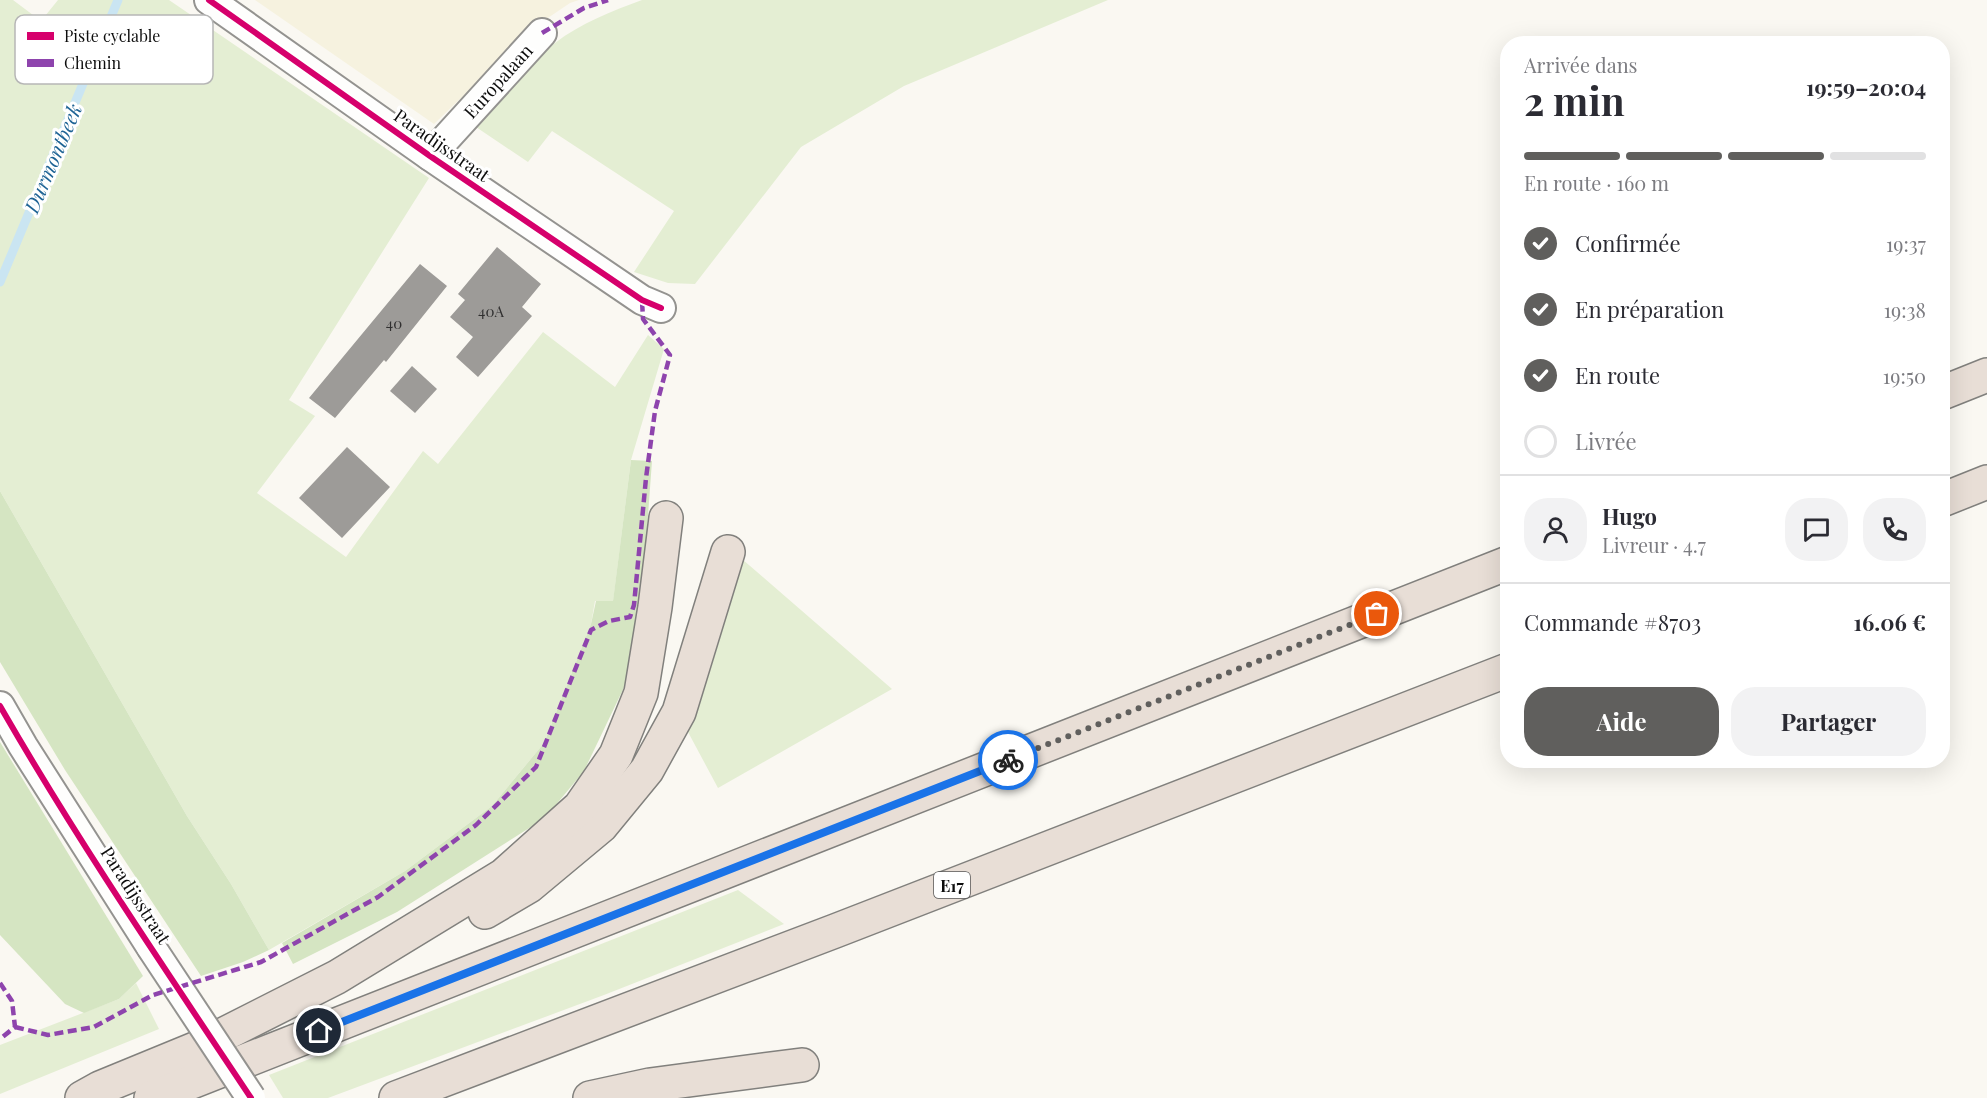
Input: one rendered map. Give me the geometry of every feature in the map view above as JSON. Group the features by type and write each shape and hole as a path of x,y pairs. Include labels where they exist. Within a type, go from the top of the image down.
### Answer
{"highway":[{"path":"1950,390 1987,375"},
{"path":"1950,497 1987,482"},
{"path":"195,1049 337,977 504,875 580,807 616,755 641,693 666,518"},
{"path":"82,1098 100,1088 195,1049 344,994 529,886 601,826 647,770 679,712 728,552"},
{"path":"151,1098 1500,566"},
{"name":"E17","path":"396,1098 836,931 1500,673"},
{"path":"590,1098 650,1085 802,1065"}],"street":[{"name":"Paradijsstraat","path":"209,0 430,156 642,300 661,308"},
{"name":"Europalaan","path":"430,156 542,33"},
{"name":"Paradijsstraat","path":"0,706 151,947 251,1098"}],"shaded area":[{"path":"255,0 579,0 570,3 536,26 434,124"}],"green space":[{"path":"0,0 13,0 33,15 15,15 15,84 213,84 213,30 429,178 289,400 315,416 257,493 346,557 423,451 438,464 543,332 615,387 648,335 664,349 631,460 613,602 595,601 591,624 544,743 492,806 405,871 269,950 231,884 187,816 0,491"},
{"path":"58,0 169,0 191,15 46,15"},
{"path":"642,0 1108,0 904,86 801,147 695,284 668,283 634,272 674,211 552,131 528,162 476,127 523,72 555,43 608,13"},
{"path":"631,460 652,461 647,529 647,572 629,677 584,771 545,818 397,912 293,964 282,943 405,871 492,806 544,743 591,624 596,601 613,601"},
{"path":"0,491 187,816 231,884 269,950 243,962 201,976 65,770 0,662"},
{"path":"742,559 892,689 718,788 688,732 711,668"},
{"path":"0,742 143,976 119,999 84,1013 65,1004 0,935"},
{"path":"738,890 784,924 604,995 328,1098 283,1098 269,1075"},
{"path":"136,983 159,1029 0,1094 0,1045 119,999"}],"building":[{"path":"497,247 541,284 522,307 532,316 478,377 456,357 473,337 450,317 465,300 458,294"},
{"path":"420,264 447,286 386,362 384,360 335,418 309,398"},
{"path":"412,366 437,389 415,413 390,391"},
{"path":"347,447 390,487 342,538 299,498"}],"waterway":[{"name":"Durmontbeek","path":"112,15 118,0"},
{"name":"Durmontbeek","path":"0,282 83,84"}],"marked path":[{"path":"542,33 584,8 608,0"},
{"path":"15,1027 48,1035 94,1027 153,995 261,962 378,897 476,825 536,767 591,630 609,621 630,617 634,605 655,411 670,355 643,319 642,300"},
{"path":"0,983 12,1001 15,1027 0,1039"}],"cycle path":[{"path":"209,0 430,156 642,300 661,308"},
{"path":"0,706 91,855 251,1098"}],"way so far":[{"path":"1008,760 1377,614"}],"route":[{"path":"319,1031 1008,760"}]}
